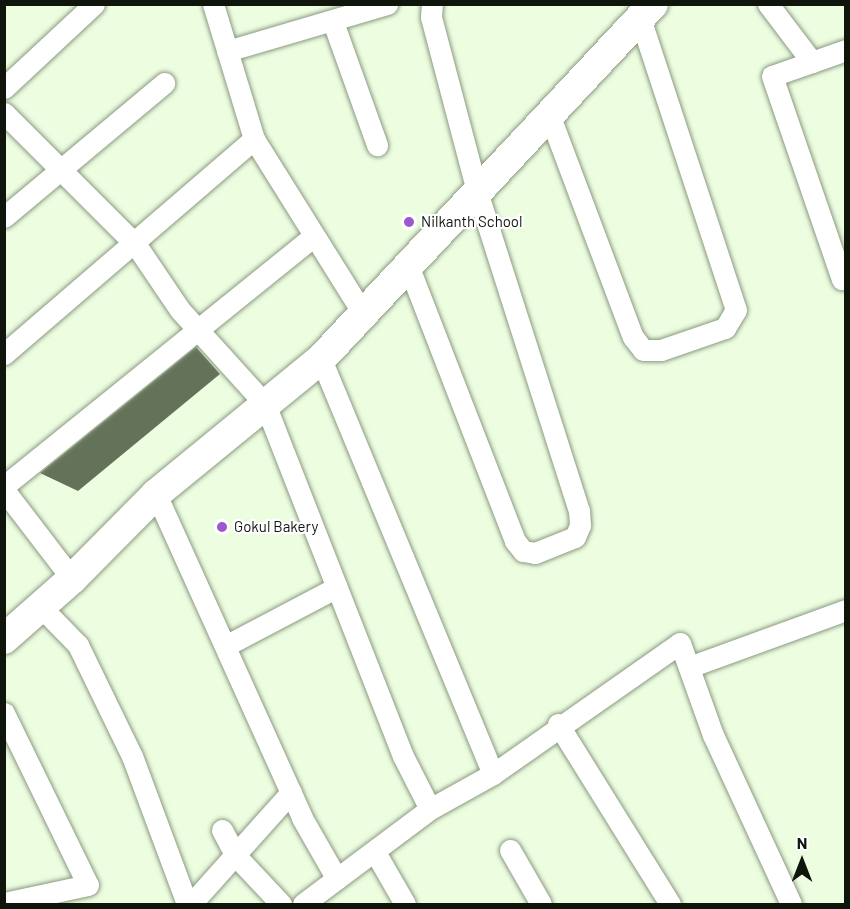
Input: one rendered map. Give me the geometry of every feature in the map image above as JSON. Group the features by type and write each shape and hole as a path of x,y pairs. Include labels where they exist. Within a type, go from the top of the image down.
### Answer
{"main road":[{"path":"4,639 72,579 156,494 321,359 408,265 478,195 549,114 647,11"}],"street":[{"path":"4,88 94,4"},
{"path":"213,4 254,139 364,315"},
{"path":"227,51 333,22 387,4"},
{"path":"408,265 514,541 523,551 535,553 575,537 580,525 579,511 478,195 431,17 432,4"},
{"path":"768,4 812,62"},
{"path":"549,114 633,337 643,350 661,350 726,328 736,310 647,11"},
{"path":"333,22 377,145"},
{"path":"846,50 772,76 842,279 846,277"},
{"path":"4,217 164,83"},
{"path":"4,113 62,168 136,245 198,330 265,404 403,756 430,809"},
{"path":"4,354 136,245 254,139"},
{"path":"72,579 4,488 315,236"},
{"path":"321,359 493,774"},
{"path":"156,494 227,645 291,792 337,879"},
{"path":"227,645 337,587"},
{"path":"41,607 78,645 132,756 189,904 236,856 291,792"},
{"path":"689,667 846,610"},
{"path":"303,904 430,809 493,774 558,724 680,643 713,735 791,904"},
{"path":"4,713 88,885 4,903"},
{"path":"558,724 670,904"},
{"path":"222,830 236,856 281,904"},
{"path":"510,850 541,904"},
{"path":"375,852 405,904"}],"building":[{"path":"196,347 220,374 78,491 40,473"}],"place":[{"name":"Nilkanth School","path":"409,222"},
{"name":"Gokul Bakery","path":"222,527"}]}
